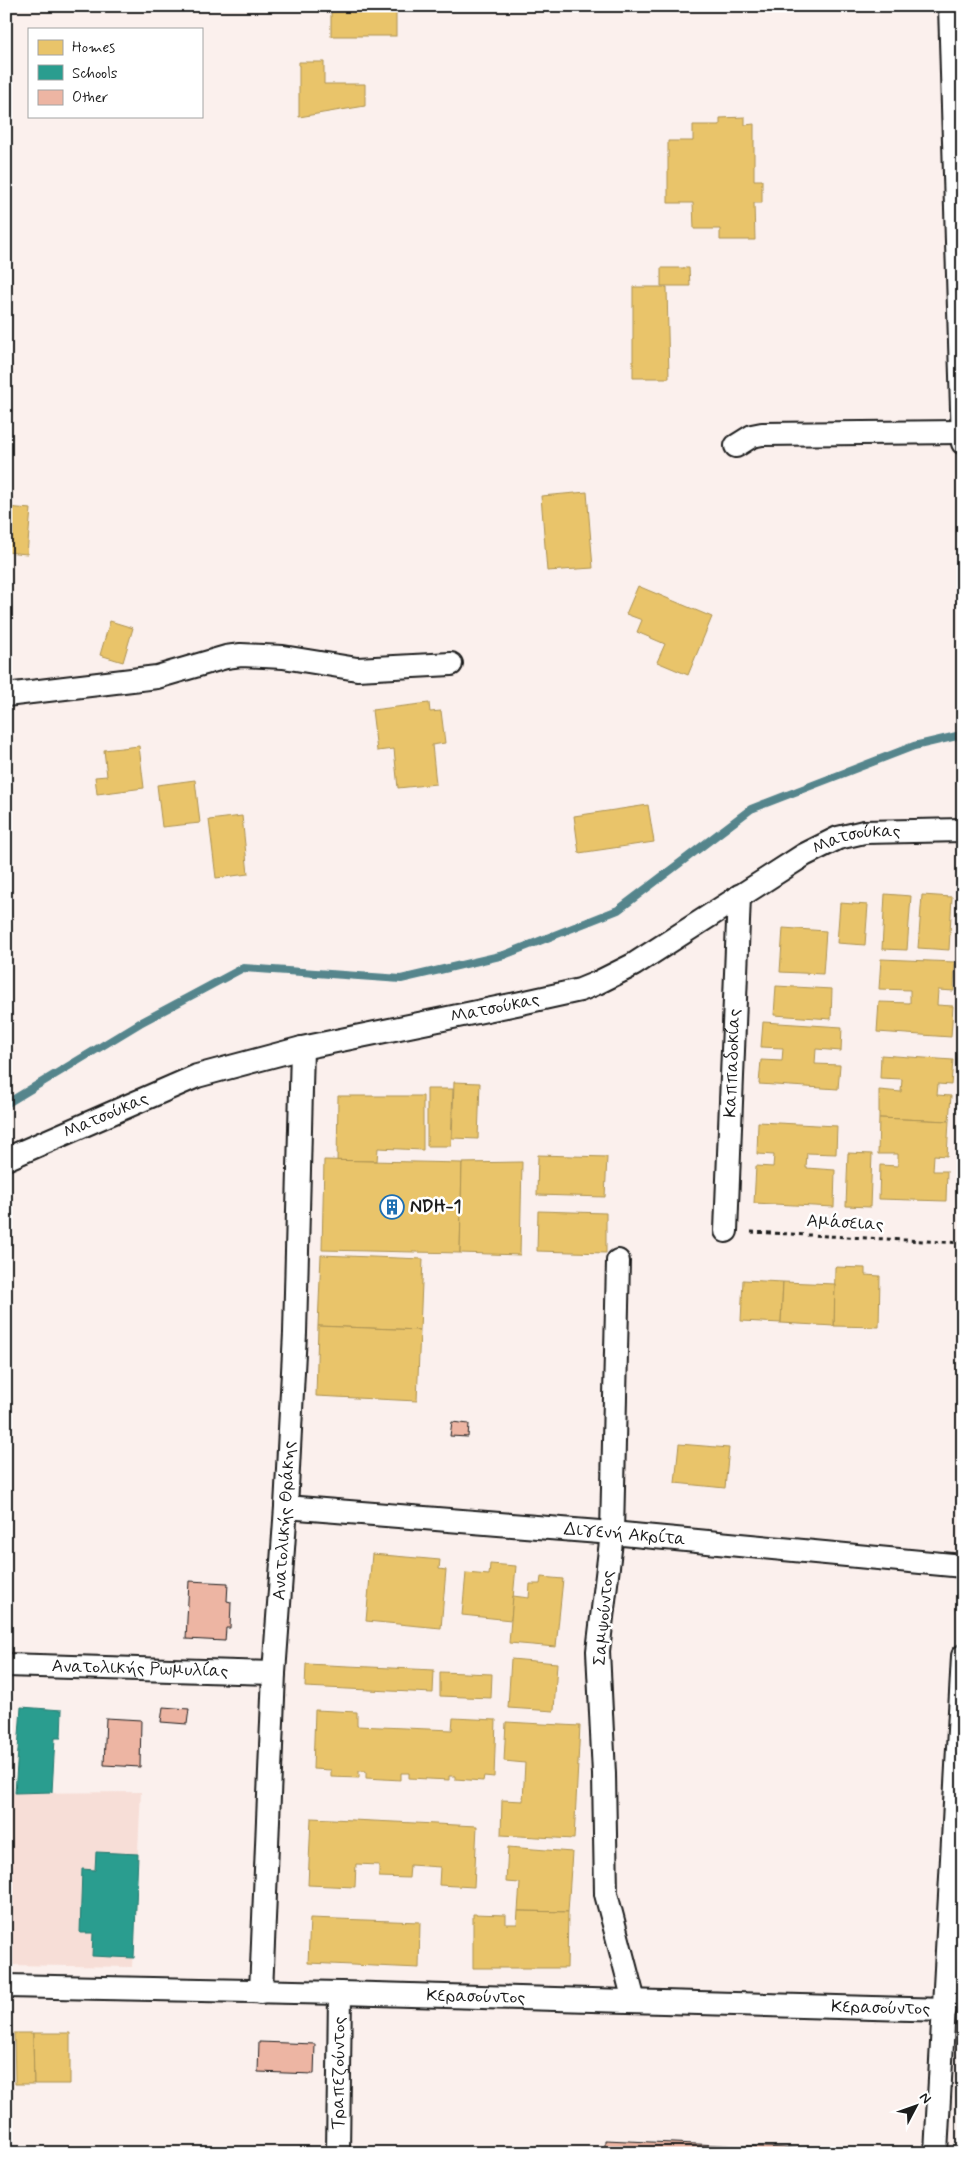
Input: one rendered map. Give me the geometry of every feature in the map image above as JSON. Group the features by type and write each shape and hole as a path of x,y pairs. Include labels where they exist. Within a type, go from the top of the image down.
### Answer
{"street":[{"path":"950,6 963,444"},
{"path":"736,446 752,436 762,434 962,432"},
{"path":"6,695 157,677 226,657 241,655 283,657 357,669 452,664"},
{"name":"Ματσούκας","path":"6,1159 197,1076 302,1048 580,990 633,965 810,851 848,834 963,830"},
{"name":"Καππαδοκίας","path":"726,1230 739,896"},
{"name":"Ανατολικής Θράκης","path":"261,1992 274,1673 286,1507 295,1333 302,1048"},
{"name":"Σαμψούντος","path":"618,1261 612,1533 598,1651 604,1774 606,1894 634,2001"},
{"name":"Διγενή Ακρίτα","path":"286,1507 612,1533 963,1566"},
{"path":"936,2153 963,1656"},
{"name":"Ανατολικής Ρωμυλίας","path":"6,1665 274,1673"},
{"name":"Κερασούντος","path":"6,1986 340,1993 945,2010"},
{"name":"Τραπεζούντος","path":"338,2153 340,1993"}],"path":[{"name":"Αμάσειας","path":"726,1230 963,1243"}],"shaded area":[{"path":"141,1792 132,1967 6,1965 6,1793"}],"building: Homes":[{"path":"331,6 396,6 396,36 331,36"},
{"path":"299,62 324,62 324,84 365,84 365,106 299,117"},
{"path":"745,117 745,125 754,124 754,180 762,180 762,203 754,203 755,240 720,240 720,229 694,229 693,203 668,203 668,141 693,141 693,125 720,125 720,118"},
{"path":"661,268 689,268 690,286 661,286"},
{"path":"633,287 667,287 669,378 633,378"},
{"path":"587,492 593,568 547,571 541,496"},
{"path":"6,507 31,509 27,554 6,552"},
{"path":"638,586 712,617 688,675 657,662 665,644 637,632 642,620 626,614"},
{"path":"110,621 133,628 123,662 100,655"},
{"path":"429,703 430,712 441,711 445,743 432,745 436,784 398,788 394,749 377,751 372,710"},
{"path":"139,746 144,788 97,794 95,777 107,776 104,750"},
{"path":"195,780 200,823 162,827 157,785"},
{"path":"648,805 654,842 579,853 574,816"},
{"path":"242,816 248,874 216,878 209,820"},
{"path":"885,894 911,896 907,950 882,949"},
{"path":"922,895 952,897 949,950 918,948"},
{"path":"840,903 868,905 865,945 837,943"},
{"path":"783,928 826,931 823,974 780,972"},
{"path":"881,959 955,962 954,991 938,990 937,1005 953,1006 951,1037 877,1032 879,1002 910,1003 910,990 879,989"},
{"path":"776,986 832,989 831,1019 774,1015"},
{"path":"763,1022 842,1027 841,1051 816,1049 815,1064 840,1065 838,1089 759,1084 761,1060 782,1061 783,1048 761,1047"},
{"path":"881,1055 953,1060 951,1085 938,1084 937,1095 951,1096 949,1121 879,1118 879,1090 901,1092 902,1079 880,1078"},
{"path":"454,1082 480,1083 478,1139 452,1138"},
{"path":"427,1089 453,1089 451,1146 427,1146"},
{"path":"338,1096 423,1096 423,1150 378,1148 377,1161 337,1161"},
{"path":"879,1118 949,1121 947,1156 934,1155 933,1171 947,1171 946,1201 879,1199 880,1165 898,1166 898,1154 878,1154"},
{"path":"758,1122 837,1126 836,1154 807,1153 806,1168 835,1170 834,1207 754,1203 756,1166 773,1167 774,1155 757,1154"},
{"path":"848,1153 872,1154 870,1207 846,1206"},
{"path":"538,1155 607,1157 605,1197 537,1195"},
{"name":"NDH-1","path":"324,1160 462,1163 460,1253 322,1250"},
{"path":"522,1162 520,1255 460,1253 462,1163"},
{"path":"538,1211 606,1213 606,1253 537,1251"},
{"path":"321,1255 423,1259 420,1330 318,1326"},
{"path":"835,1267 865,1268 865,1275 880,1276 879,1327 834,1326"},
{"path":"743,1280 783,1282 781,1323 741,1321"},
{"path":"783,1282 835,1284 834,1326 781,1323"},
{"path":"318,1326 420,1330 417,1401 316,1396"},
{"path":"679,1444 729,1448 725,1488 675,1483"},
{"path":"372,1554 440,1560 439,1569 446,1570 441,1628 366,1621"},
{"path":"490,1564 516,1566 511,1620 462,1615 466,1573 489,1575"},
{"path":"541,1577 563,1579 556,1647 509,1643 513,1596 529,1598 530,1584 540,1584"},
{"path":"511,1659 557,1663 554,1711 508,1708"},
{"path":"306,1664 434,1670 433,1693 305,1687"},
{"path":"440,1672 492,1674 491,1698 440,1696"},
{"path":"315,1710 357,1712 357,1726 452,1730 453,1718 496,1720 494,1777 484,1776 483,1781 455,1779 455,1776 449,1776 449,1780 409,1778 409,1773 401,1773 401,1780 366,1778 366,1771 359,1771 359,1778 331,1777 331,1770 313,1769"},
{"path":"506,1722 580,1726 574,1839 501,1835 502,1800 523,1801 525,1763 504,1761"},
{"path":"311,1818 477,1826 474,1887 439,1885 440,1867 410,1865 409,1878 379,1877 379,1865 356,1864 355,1887 308,1885"},
{"path":"508,1847 572,1852 568,1912 518,1911 520,1883 506,1882"},
{"path":"518,1911 568,1912 567,1968 473,1968 473,1914 506,1915 506,1924 517,1924"},
{"path":"310,1918 420,1922 419,1968 308,1963"},
{"path":"14,2033 33,2033 34,2084 15,2084"},
{"path":"33,2033 70,2033 70,2084 34,2084"}],"building: Schools":[{"path":"21,1707 62,1710 61,1738 55,1738 52,1792 15,1793"},
{"path":"96,1852 138,1854 134,1958 92,1956 93,1933 80,1933 82,1869 95,1870"}],"building: Other":[{"path":"452,1422 469,1424 468,1437 450,1436"},
{"path":"189,1581 228,1583 227,1601 231,1602 230,1628 226,1628 225,1641 186,1639"},
{"path":"163,1707 189,1709 187,1724 161,1722"},
{"path":"106,1718 141,1720 140,1767 104,1765"},
{"path":"259,2042 315,2044 314,2074 258,2072"},
{"path":"605,2140 877,2152 900,2153 605,2153"}],"waterway":[{"path":"6,1104 140,1023 243,968 401,979 504,955 618,910 751,809 914,746 961,735"}],"place":[{"name":"NDH-1","path":"392,1207"}]}
